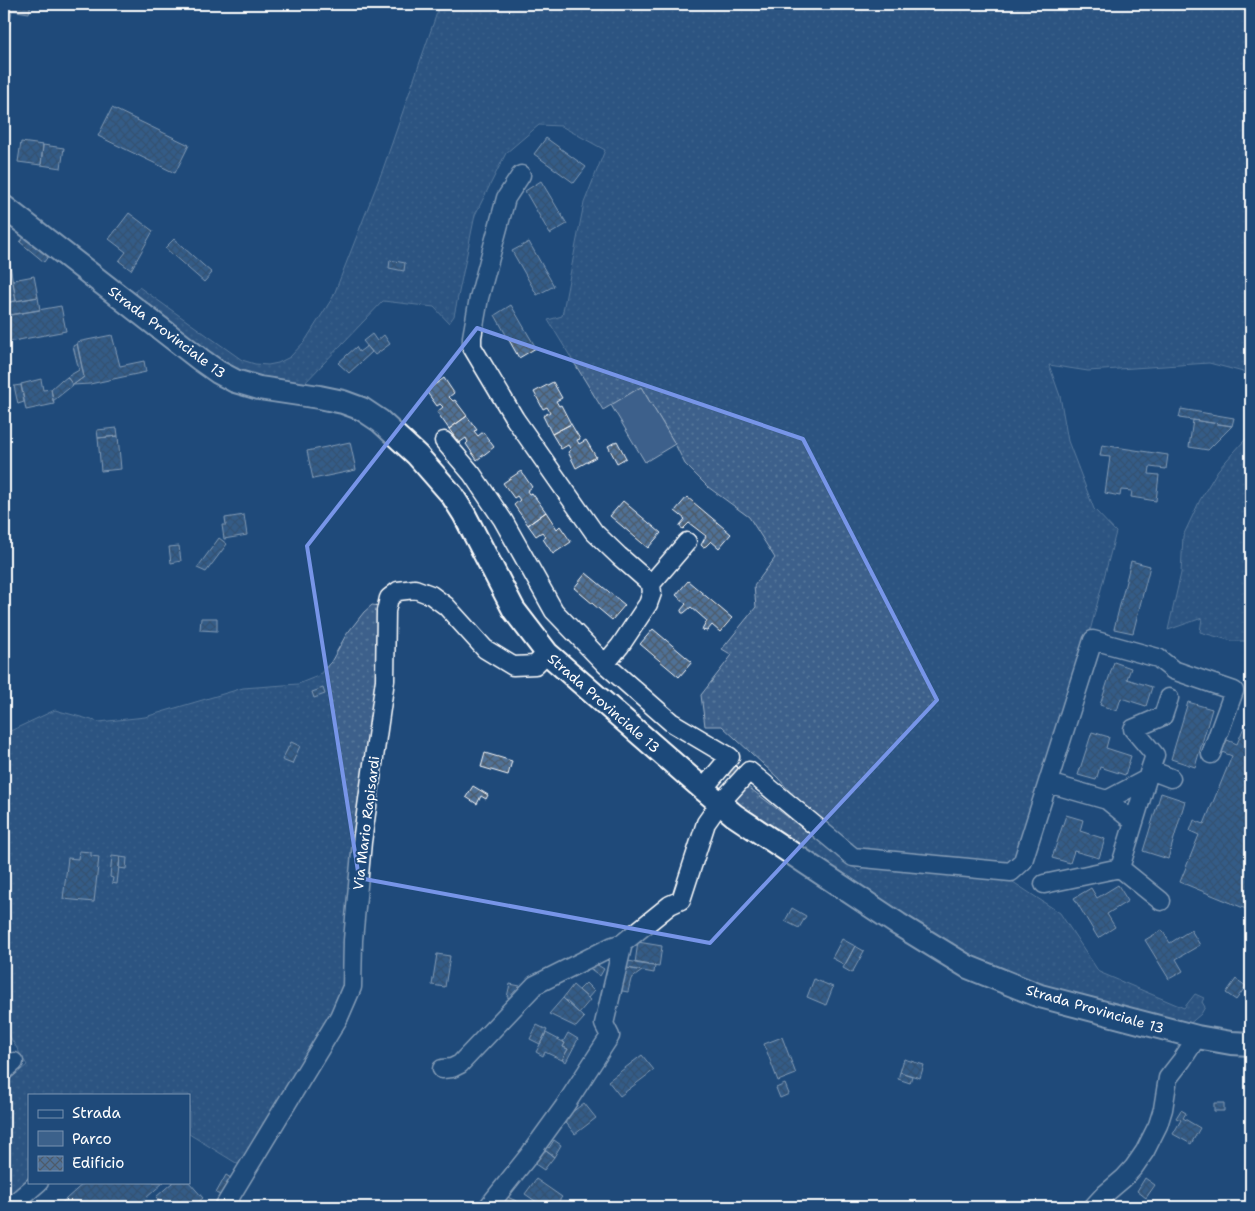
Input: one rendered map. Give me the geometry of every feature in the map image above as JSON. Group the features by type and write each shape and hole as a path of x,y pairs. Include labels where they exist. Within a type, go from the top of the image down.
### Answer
{"main road":[{"name":"Strada Provinciale 13","path":"9,217 218,372 235,381 260,388 343,402 362,409 380,421 417,456 452,495 464,514 514,610 547,654 734,814 898,924 968,967 1040,996 1197,1037 1231,1043 1251,1044"}],"street":[{"path":"521,175 506,198 479,298 472,347 515,419 594,532 651,584 652,593 648,604 620,646 604,664"},
{"path":"442,1069 452,1068 460,1064 535,985 613,946 623,944 670,905 681,900 706,823 711,796 730,757 671,722 604,664 554,611 503,520 472,474 444,441"},
{"path":"651,584 687,542"},
{"name":"Via Mario Rapisardi","path":"224,1207 339,1017 352,987 353,940 362,842 385,680 386,611 389,598 398,590 415,589 431,595 446,606 484,649 513,666 535,665 547,654"},
{"path":"711,796 749,771 853,857 1011,872 1023,861 1093,640 1158,658 1173,670 1234,691 1211,754"},
{"path":"1120,868 1155,755 1133,728 1163,716 1169,698"},
{"path":"1108,800 1148,774 1171,778"},
{"path":"1048,783 1108,800 1134,822"},
{"path":"1044,884 1120,868"},
{"path":"1120,868 1161,901"},
{"path":"488,1207 564,1107 610,1036 604,1024 623,944"},
{"path":"1093,1207 1124,1178 1145,1151 1158,1125 1168,1078 1197,1037"},
{"path":"10,1207 37,1184"}],"path":[{"path":"1251,147 1251,164"}],"highlighted area":[{"path":"477,328 803,439 937,700 710,943 359,878 307,546"}],"green space":[{"path":"440,4 1251,4 1251,373 1209,363 1088,371 1049,365 1060,396 1068,441 1094,509 1116,532 1069,703 1024,844 1011,864 855,850 811,816 778,778 722,726 705,726 701,695 732,655 722,649 756,607 754,586 775,558 749,517 708,487 685,464 641,387 603,410 548,320 562,316 584,203 605,150 561,126 539,125 506,153 475,215 454,316 449,323 434,307 383,301 302,386 229,370 130,298 139,287 242,360 268,365 278,363 290,357 305,341 333,297 383,169"},
{"path":"641,387 675,444 645,462 611,405"},
{"path":"1251,433 1251,641 1232,641 1200,632 1202,618 1168,630 1181,573 1183,536 1200,500 1218,470"},
{"path":"372,605 380,606 379,684 345,987 341,1002 241,1166 190,1135 190,1094 28,1094 28,1181 4,1201 4,1084 27,1065 4,1027 4,734 55,710 99,722 145,717 243,688 298,684 318,676 331,662 346,635"},
{"path":"743,783 860,872 863,867 862,864 1012,879 1013,882 1060,913 1099,972 1184,1008 1195,994 1204,998 1202,1002 1205,1007 1201,1014 1187,1026 1039,987 968,958 735,804 734,793"}],"building":[{"path":"4,4 31,4 29,13 4,9"},
{"path":"4,9 12,10 4,62"},
{"path":"112,108 189,145 175,173 98,136"},
{"path":"546,138 586,167 574,183 534,154"},
{"path":"21,142 43,145 41,165 18,162"},
{"path":"43,145 64,148 61,168 41,165"},
{"path":"541,181 567,224 550,234 525,191"},
{"path":"129,213 153,231 131,270 119,261 126,252 109,239"},
{"path":"25,236 49,255 44,262 20,242"},
{"path":"174,239 212,273 204,282 165,248"},
{"path":"529,242 554,286 537,295 512,251"},
{"path":"9,259 16,301 4,303 4,260"},
{"path":"390,260 405,263 404,271 389,268"},
{"path":"34,276 38,297 16,301 13,280"},
{"path":"38,297 40,310 4,316 4,303"},
{"path":"511,305 536,348 519,358 495,315"},
{"path":"61,306 66,331 8,342 4,316"},
{"path":"372,334 377,341 384,335 390,344 375,355 363,341"},
{"path":"112,335 120,366 144,361 146,372 90,384 73,385 84,377 77,342"},
{"path":"77,344 84,377 73,385 67,377 79,370 73,346"},
{"path":"367,346 372,352 349,373 338,363 356,347 359,352"},
{"path":"67,377 73,385 53,401 51,389"},
{"path":"444,378 454,393 449,397 453,401 455,400 467,416 449,429 437,412 443,407 440,404 437,406 426,391"},
{"path":"41,379 43,390 51,389 54,404 26,410 21,384"},
{"path":"553,382 562,398 556,401 559,406 561,405 571,424 552,434 543,416 550,412 547,407 543,409 534,392"},
{"path":"21,385 24,402 18,404 14,386"},
{"path":"1181,409 1234,418 1232,426 1179,418"},
{"path":"467,416 477,430 474,431 478,436 483,432 494,447 477,460 466,444 468,442 466,438 459,443 449,429"},
{"path":"1193,420 1232,426 1208,450 1189,447"},
{"path":"571,424 580,439 577,440 579,444 586,440 596,457 576,468 568,452 571,450 568,445 561,449 552,434"},
{"path":"117,428 118,436 98,438 97,430"},
{"path":"118,436 121,469 101,471 98,438"},
{"path":"617,441 626,458 617,463 608,446"},
{"path":"350,442 356,470 313,479 307,451"},
{"path":"1102,445 1168,455 1166,469 1150,467 1149,474 1159,475 1156,501 1131,497 1132,491 1121,490 1120,496 1105,493 1110,457 1100,456"},
{"path":"521,471 532,487 527,491 529,494 532,493 546,512 528,525 514,505 520,500 517,496 514,498 503,483"},
{"path":"687,497 731,534 719,548 711,541 703,547 701,545 706,536 689,523 683,529 680,527 685,519 675,511"},
{"path":"623,501 661,533 648,548 610,516"},
{"path":"546,512 557,529 560,526 571,542 553,554 543,539 546,537 542,532 536,536 528,525"},
{"path":"244,515 247,535 224,539 222,525 226,525 225,518"},
{"path":"219,538 227,544 206,572 197,568"},
{"path":"179,546 181,561 171,563 169,547"},
{"path":"1131,561 1150,566 1133,633 1114,629"},
{"path":"586,573 625,605 612,620 574,588"},
{"path":"688,581 732,618 720,632 712,625 707,631 702,630 707,621 691,607 682,613 681,610 686,604 676,595"},
{"path":"201,618 217,618 217,631 200,630"},
{"path":"653,629 692,662 679,677 640,644"},
{"path":"1114,662 1131,668 1127,679 1152,687 1146,706 1121,698 1117,711 1100,705"},
{"path":"323,688 325,694 314,698 312,692"},
{"path":"1188,702 1212,709 1195,767 1171,759"},
{"path":"1251,710 1251,902 1249,901 1246,909 1180,882 1199,835 1190,831 1194,820 1204,824 1232,756 1222,752 1227,740 1237,744"},
{"path":"1092,732 1109,737 1106,748 1131,756 1125,775 1100,767 1096,780 1078,775"},
{"path":"291,742 300,746 292,764 282,760"},
{"path":"485,753 512,761 508,775 481,767"},
{"path":"732,762 742,772 735,781 724,771"},
{"path":"473,786 488,795 486,799 481,796 477,804 466,797"},
{"path":"1161,793 1185,801 1168,859 1143,851"},
{"path":"1066,815 1083,820 1080,831 1105,839 1099,858 1074,851 1070,863 1052,858"},
{"path":"79,851 91,852 91,856 99,857 94,902 63,899 68,858 78,859"},
{"path":"112,856 120,857 117,884 112,883 113,878 110,877"},
{"path":"120,857 127,858 126,869 119,868"},
{"path":"1118,885 1128,901 1107,914 1115,927 1098,938 1074,898 1091,888 1097,898"},
{"path":"792,908 806,916 799,928 785,921"},
{"path":"1162,930 1170,943 1191,930 1200,945 1176,959 1183,971 1169,979 1145,940"},
{"path":"842,939 855,946 845,965 832,958"},
{"path":"638,942 662,946 659,967 635,963"},
{"path":"855,946 864,951 852,973 843,968"},
{"path":"437,954 450,956 445,987 432,985"},
{"path":"623,960 655,966 654,973 622,967"},
{"path":"584,964 596,964 604,969 600,976"},
{"path":"622,967 642,971 631,979 628,992 617,990"},
{"path":"814,979 833,987 826,1005 807,997"},
{"path":"1236,979 1246,986 1236,1000 1226,993"},
{"path":"586,983 594,991 588,998 579,990"},
{"path":"510,984 520,986 517,999 507,997"},
{"path":"573,985 590,1000 579,1013 563,998"},
{"path":"563,998 584,1018 576,1027 549,1014"},
{"path":"537,1025 547,1030 540,1044 530,1039"},
{"path":"546,1033 565,1043 563,1047 568,1049 562,1060 545,1052 543,1056 536,1052"},
{"path":"568,1033 578,1039 566,1062 562,1060 568,1049 563,1047 565,1043 563,1042"},
{"path":"782,1037 796,1074 778,1081 764,1044"},
{"path":"642,1055 654,1070 620,1096 608,1081"},
{"path":"904,1059 924,1065 920,1078 900,1072"},
{"path":"900,1072 912,1076 910,1083 898,1079"},
{"path":"785,1084 789,1094 780,1098 776,1088"},
{"path":"584,1103 596,1118 575,1134 563,1119"},
{"path":"1214,1103 1224,1103 1224,1111 1214,1111"},
{"path":"1181,1110 1186,1113 1183,1118 1200,1128 1191,1144 1173,1134 1181,1120 1176,1118"},
{"path":"554,1140 561,1145 554,1157 542,1148 545,1145 549,1148"},
{"path":"542,1148 554,1157 544,1170 532,1162"},
{"path":"226,1175 234,1180 224,1197 216,1193"},
{"path":"1145,1178 1155,1185 1146,1198 1137,1191"},
{"path":"536,1179 562,1197 554,1207 544,1207 525,1194"},
{"path":"190,1183 203,1198 192,1207 165,1207 156,1197 171,1184"},
{"path":"83,1184 162,1184 136,1207 57,1207"},
{"path":"505,1196 521,1203 521,1207 499,1204"}]}
